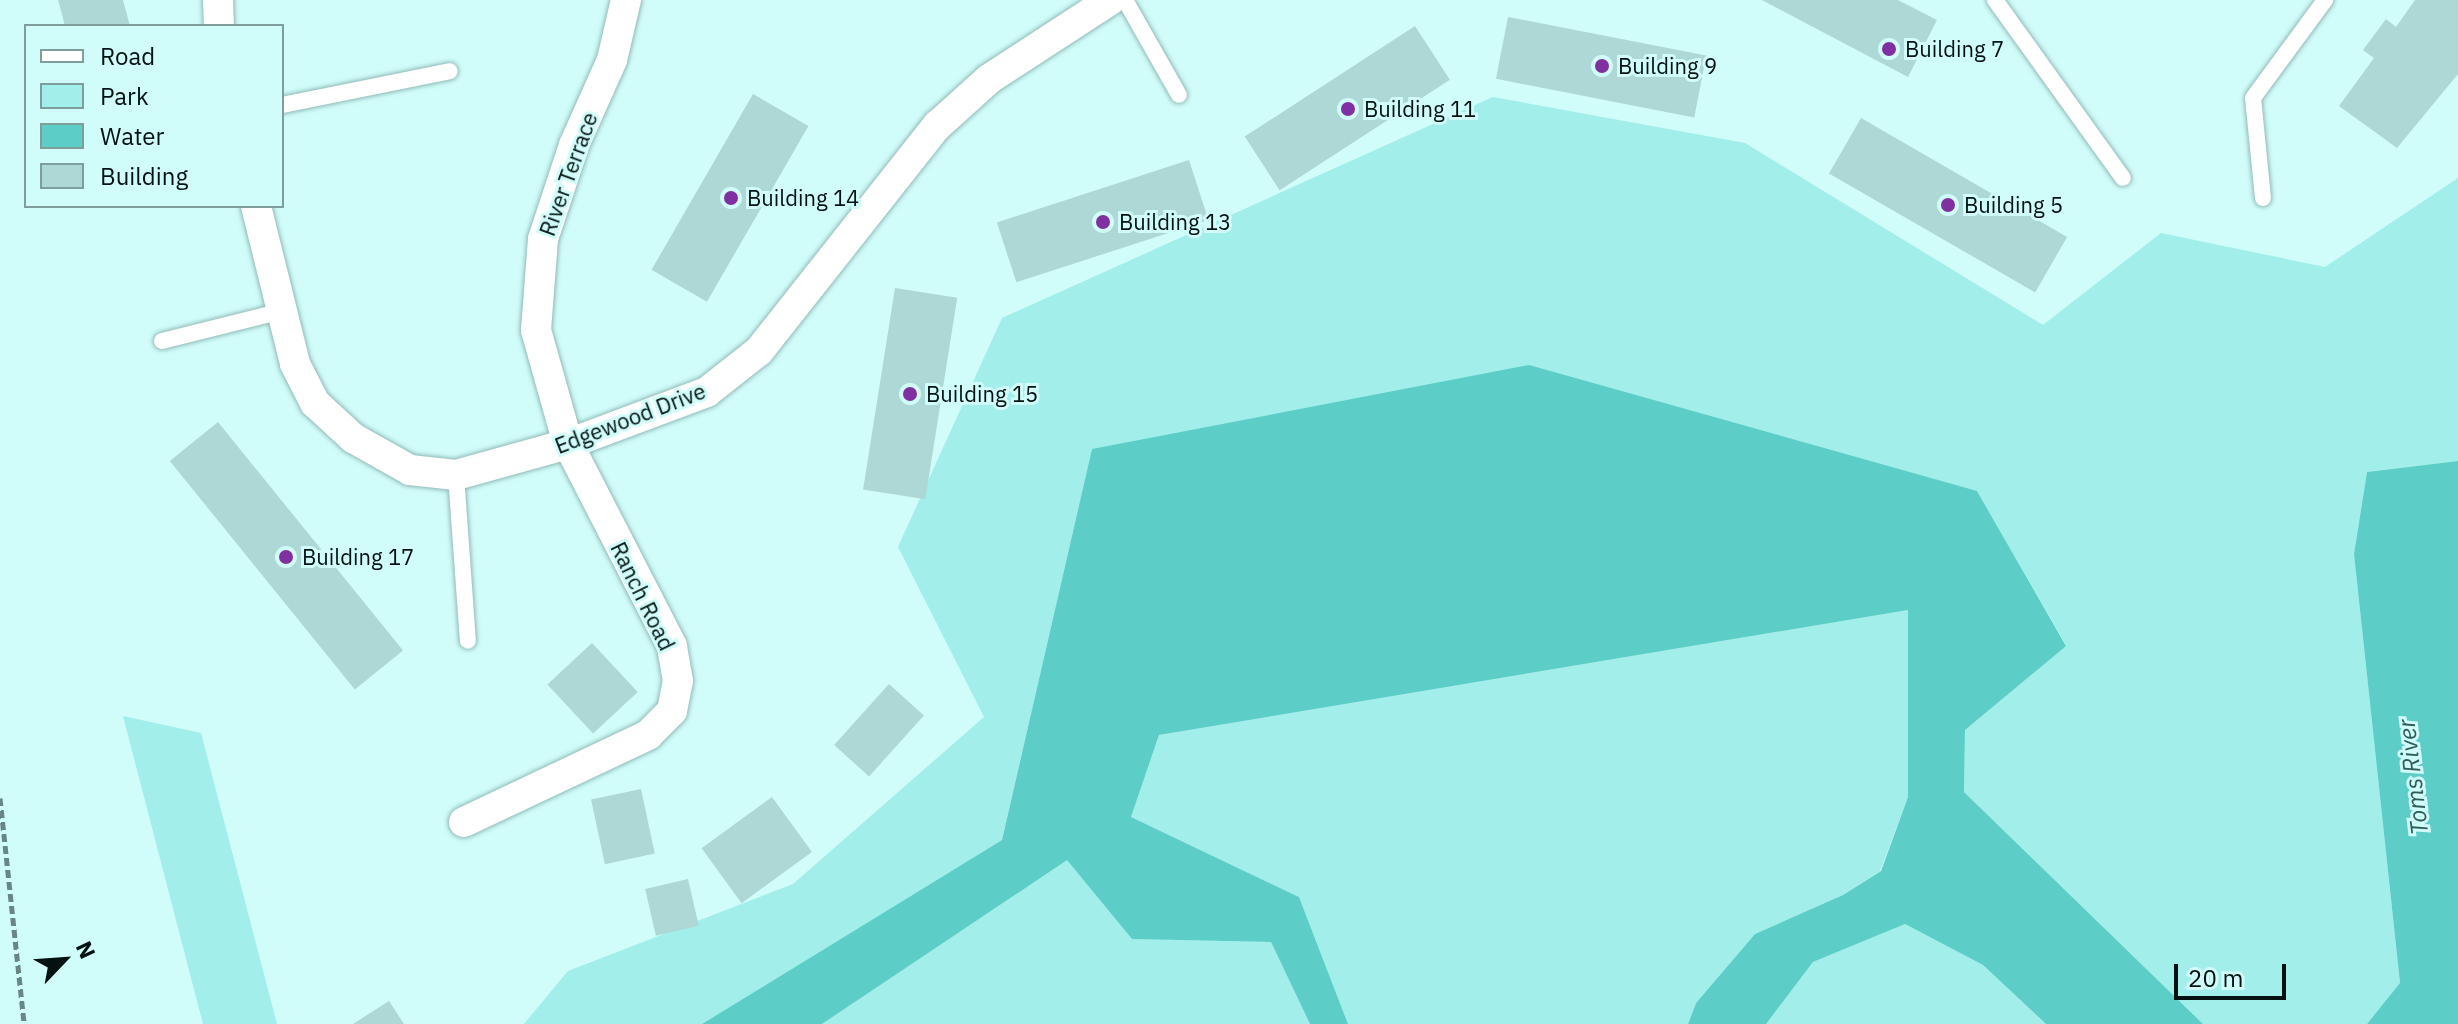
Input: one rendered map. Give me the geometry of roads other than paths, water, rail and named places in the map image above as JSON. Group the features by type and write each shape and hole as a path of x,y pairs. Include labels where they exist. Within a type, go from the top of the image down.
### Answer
{"street":[{"path":"218,0 219,24"},
{"name":"River Terrace","path":"568,444 536,330 543,239 574,145 612,60 626,0"},
{"name":"Edgewood Drive","path":"256,208 295,364 315,403 353,438 410,470 456,475 568,444 707,392 748,359 937,126 989,79 1110,0"},
{"name":"Ranch Road","path":"464,822 648,735 672,711 678,681 672,646 568,444"}],"lane":[{"path":"1125,0 1179,95"},
{"path":"1995,0 2123,178"},
{"path":"2263,198 2253,98 2325,0"},
{"path":"284,105 450,71"},
{"path":"162,341 282,311"},
{"path":"456,475 468,641"}],"water":[{"path":"1529,365 1977,491 2066,646 1965,730 1964,792 2203,1024 2046,1024 1983,965 1905,924 1813,962 1766,1024 1688,1024 1696,1003 1755,934 1843,895 1881,871 1908,797 1908,610 1159,735 1131,817 1299,897 1348,1024 1310,1024 1271,942 1132,939 1067,860 822,1024 702,1024 1002,840 1092,449"},
{"name":"Toms River","path":"2458,461 2458,1024 2367,1024 2400,983 2354,554 2367,472"}],"place":[{"name":"Building 7","path":"1889,49"},
{"name":"Building 9","path":"1602,66"},
{"name":"Building 11","path":"1348,109"},
{"name":"Building 14","path":"731,198"},
{"name":"Building 5","path":"1948,205"},
{"name":"Building 13","path":"1103,222"},
{"name":"Building 15","path":"910,394"},
{"name":"Building 17","path":"286,557"}]}
